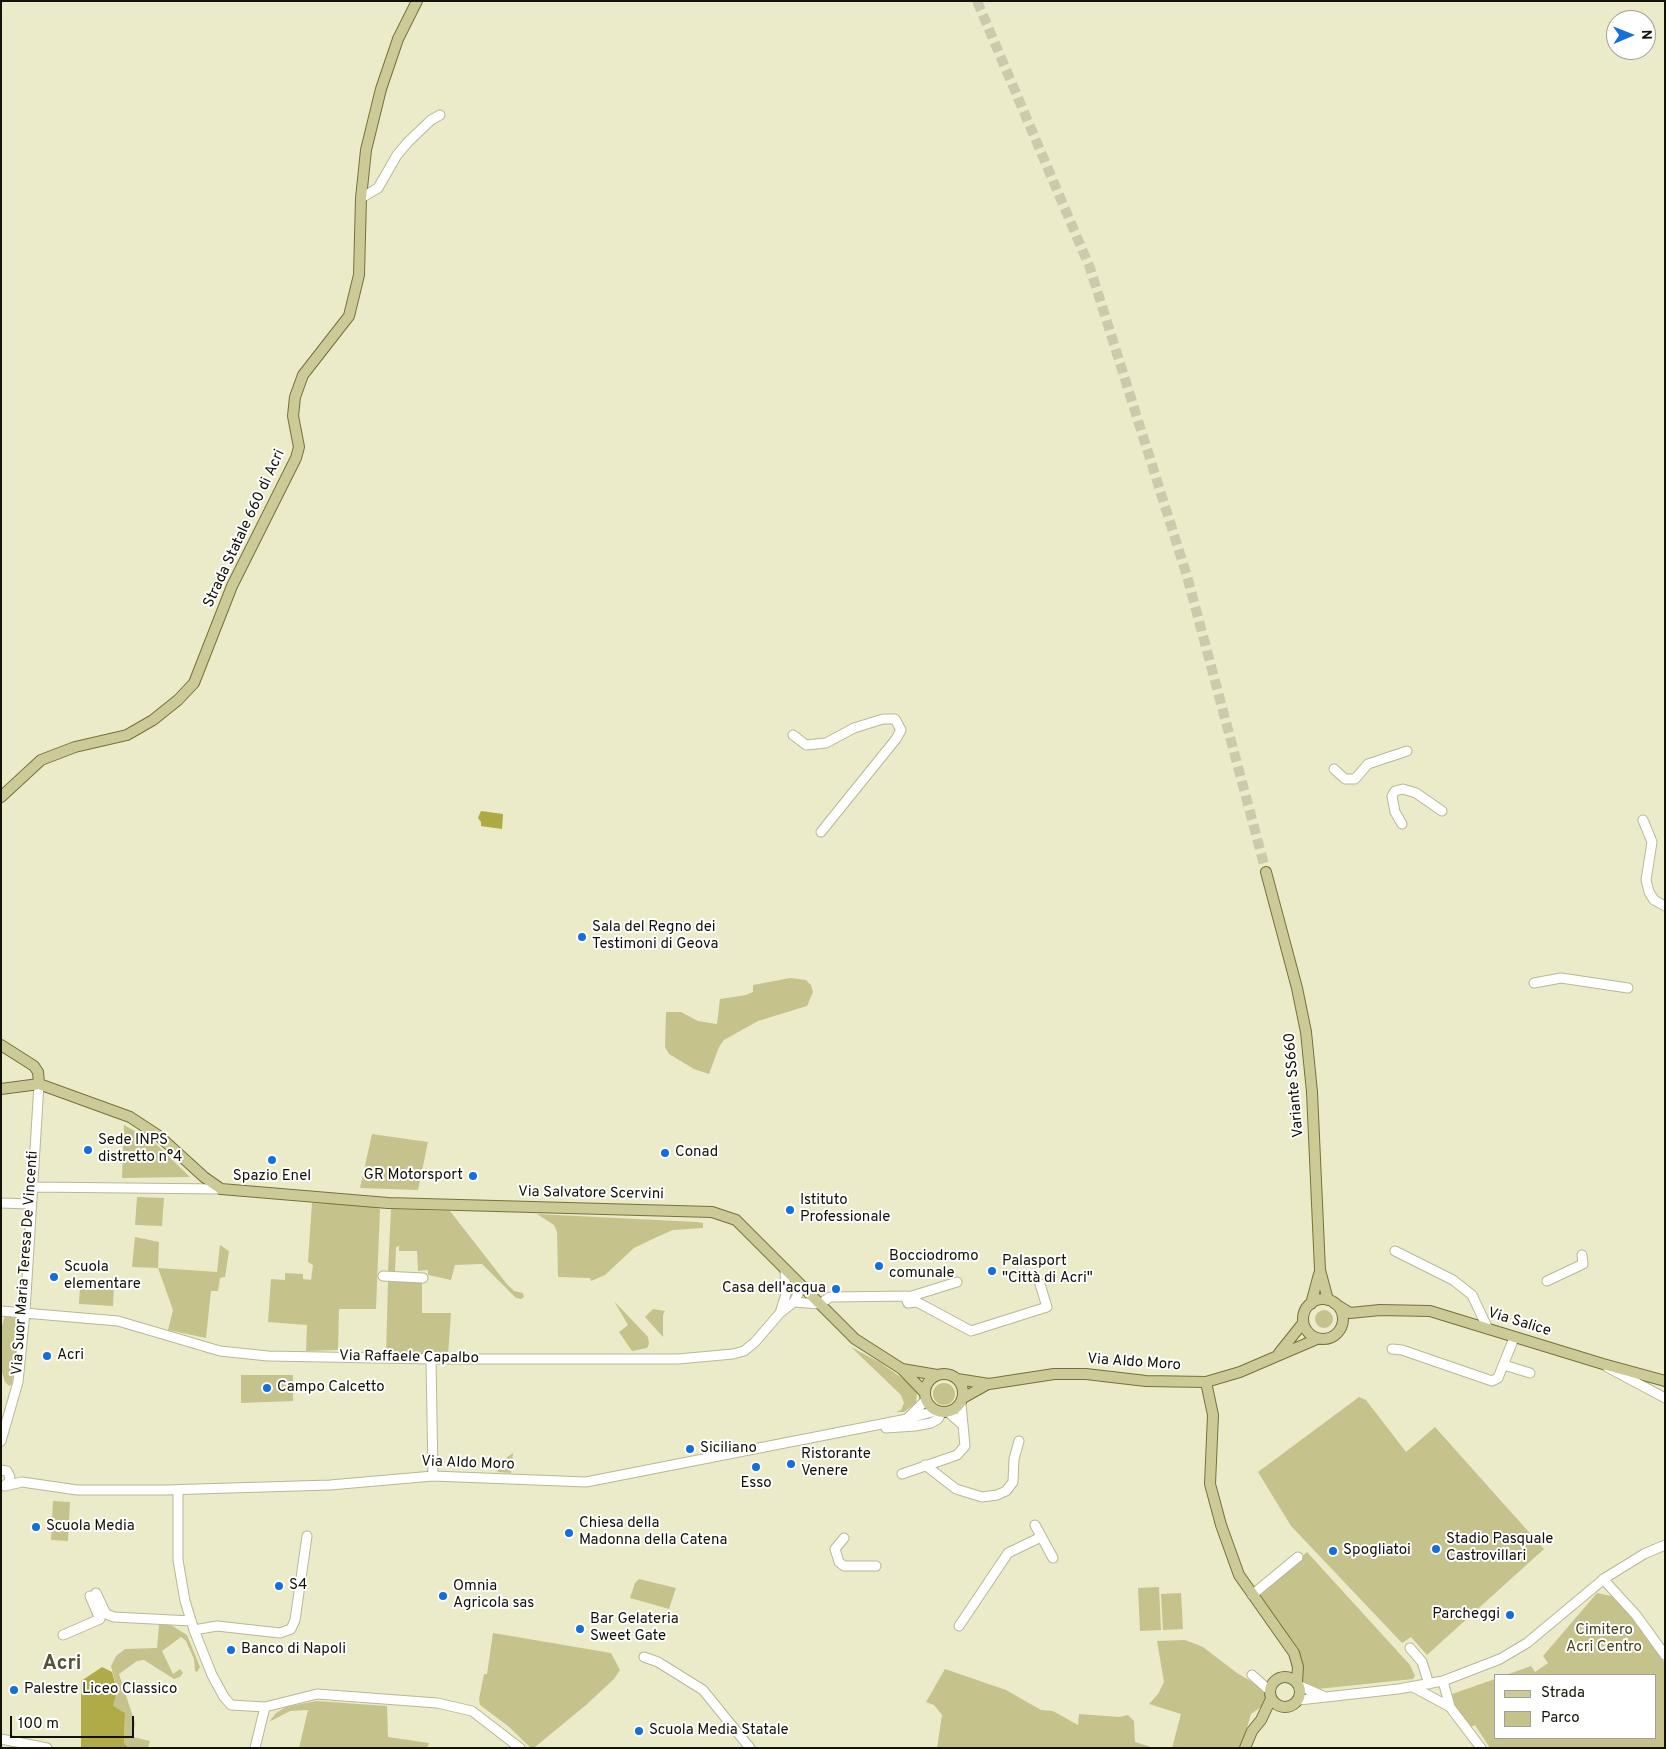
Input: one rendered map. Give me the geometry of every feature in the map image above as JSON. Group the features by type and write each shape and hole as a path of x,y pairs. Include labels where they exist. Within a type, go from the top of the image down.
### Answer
{"main road":[{"name":"Strada Statale 660 di Acri","path":"1,797 41,760 75,747 127,735 153,720 178,700 194,683 232,586 296,458 299,447 293,416 295,397 303,375 349,316 359,275 361,198 366,150 381,89 398,39 417,1"},
{"name":"Variante SS660","path":"1266,872 1298,988 1306,1032 1312,1092 1320,1270 1331,1302"},
{"path":"1,1045 34,1066 38,1072 39,1084"},
{"path":"1,1089 39,1084 130,1117 146,1126 204,1177 221,1188"},
{"name":"Via Salvatore Scervini","path":"221,1188 397,1204 712,1212 736,1220 855,1339 902,1368"},
{"path":"1320,1270 1310,1304 1304,1312 1303,1323 1308,1333 1317,1339 1333,1337 1343,1324 1363,1313"},
{"path":"1310,1304 1316,1301 1331,1302 1350,1313 1363,1313"},
{"path":"1331,1302 1342,1312 1343,1324"},
{"name":"Via Salice","path":"1363,1313 1380,1310 1430,1311 1514,1338 1665,1381"},
{"name":"Via Aldo Moro","path":"1274,1358 1288,1345 1303,1323"},
{"name":"Via Aldo Moro","path":"957,1379 989,1384 1054,1374 1086,1374 1146,1381 1206,1382 1274,1358 1317,1339"},
{"path":"902,1368 938,1375 948,1374 957,1379 963,1388 962,1401 941,1412 902,1368"},
{"path":"925,1396 928,1382 938,1375"},
{"path":"1206,1382 1212,1415 1210,1484 1220,1525 1239,1575 1294,1653 1295,1681 1299,1700 1291,1707 1261,1720"},
{"name":"Via Aldo Moro","path":"962,1401 989,1384"},
{"path":"1246,1748 1252,1731 1261,1720 1272,1690 1295,1681"},
{"path":"1272,1690 1277,1705 1285,1708"}],"street":[{"path":"361,198 378,188 397,155 408,142 431,120 440,115"},
{"path":"793,735 806,745 826,743 854,728 883,719 894,719 901,730 896,739 821,832"},
{"path":"1334,769 1345,779 1355,779 1368,764 1407,751"},
{"path":"1402,824 1395,812 1392,796 1395,791 1403,789 1416,793 1442,811"},
{"path":"1643,820 1652,842 1646,880 1649,892 1654,900 1665,906"},
{"path":"1534,983 1561,978 1628,988"},
{"name":"Via Suor Maria Teresa De Vincenti","path":"1,1440 18,1382 25,1312 30,1204 39,1084"},
{"path":"32,1187 221,1188"},
{"path":"1,1203 30,1204"},
{"path":"1395,1251 1453,1280 1472,1296 1488,1330"},
{"path":"1547,1281 1583,1264 1582,1255"},
{"path":"780,1313 786,1294 785,1269"},
{"path":"383,1276 423,1278"},
{"path":"794,1302 820,1304 830,1297 912,1296 957,1282"},
{"path":"905,1296 908,1303 917,1302 972,1332 1047,1307 1040,1284"},
{"path":"786,1294 802,1286"},
{"path":"780,1313 794,1302 802,1286"},
{"name":"Via Raffaele Capalbo","path":"1,1310 118,1321 220,1351 268,1356 431,1359 678,1359 733,1354 744,1351 755,1342 780,1313"},
{"path":"1392,1348 1492,1381 1498,1378 1514,1338"},
{"path":"431,1359 433,1476"},
{"path":"1603,1364 1629,1381 1665,1398"},
{"path":"1504,1365 1530,1373"},
{"path":"907,1419 925,1396"},
{"path":"902,1474 957,1455 965,1446 962,1401"},
{"path":"856,1428 915,1426 931,1423 938,1419 941,1412 964,1425"},
{"name":"Via Aldo Moro","path":"3,1486 22,1482 77,1490 178,1490 330,1485 433,1476 586,1482 941,1412"},
{"path":"925,1466 956,1489 982,1497 997,1495 1006,1490 1013,1482 1014,1459 1019,1441"},
{"path":"1,1463 10,1480 3,1486"},
{"name":"Via Aldo Moro","path":"5,1471 22,1482"},
{"path":"178,1490 178,1560 193,1625 212,1675 224,1697 232,1705 264,1707 317,1694 437,1703 472,1711 520,1748"},
{"path":"1035,1525 1053,1558"},
{"path":"63,1635 100,1619 93,1595 106,1614 114,1617 280,1633 291,1629 295,1620 307,1536"},
{"path":"959,1626 1008,1553 1041,1537"},
{"path":"844,1538 835,1549 839,1562 844,1566 876,1566"},
{"path":"1299,1700 1413,1687 1443,1681 1500,1659 1527,1643 1603,1579 1644,1554 1665,1545"},
{"path":"1252,1595 1298,1557"},
{"path":"1603,1579 1636,1615 1665,1655"},
{"path":"1410,1648 1422,1662 1428,1684"},
{"path":"644,1657 658,1662 702,1690 750,1748"},
{"path":"1295,1681 1326,1696"},
{"path":"1443,1681 1450,1707 1481,1748"},
{"path":"1413,1687 1450,1707"},
{"path":"255,1748 264,1707"},
{"path":"5,1742 47,1748"}],"green space":[{"path":"790,978 806,980 811,985 813,992 807,1006 758,1021 724,1040 719,1047 709,1074 694,1069 669,1054 665,1047 666,1012 681,1012 698,1021 717,1024 720,999 746,995 753,992 753,985"},
{"path":"124,1125 154,1142 190,1177 122,1178"},
{"path":"372,1134 428,1142 418,1190 360,1188"},
{"path":"137,1197 164,1198 162,1226 135,1225"},
{"path":"312,1203 365,1205 380,1209 376,1309 339,1309 338,1350 306,1351 307,1325 268,1322 271,1279 285,1280 285,1273 303,1274 303,1279 311,1280 313,1265 308,1262"},
{"path":"391,1209 450,1211 506,1283 514,1291 523,1293 524,1297 521,1299 516,1298 482,1264 455,1265 451,1280 428,1275 428,1270 418,1271 417,1251 399,1251 399,1246 396,1247 395,1272 388,1272"},
{"path":"537,1214 697,1222 703,1223 703,1228 673,1230 659,1236 634,1248 605,1275 591,1281 590,1278 558,1277 557,1232 554,1225"},
{"path":"135,1237 159,1242 158,1268 132,1267"},
{"path":"220,1245 229,1251 225,1277 220,1278 218,1291 211,1291 206,1338 168,1330 173,1310 158,1268 217,1272"},
{"path":"388,1281 422,1283 422,1313 451,1313 448,1356 386,1354"},
{"path":"80,1285 114,1286 113,1306 79,1304"},
{"path":"614,1301 648,1337 649,1344 647,1348 632,1351 619,1332 628,1325"},
{"path":"653,1309 665,1311 663,1315 663,1337 645,1317"},
{"path":"1320,1310 1328,1310 1333,1315 1331,1326 1320,1328 1315,1323 1315,1315"},
{"path":"17,1313 20,1320 12,1384 9,1386 5,1382 1,1369 2,1326 5,1315"},
{"path":"851,1347 879,1362 905,1380 917,1393 916,1403 904,1412 896,1412 901,1410 904,1403 901,1395"},
{"name":"Campo Calcetto","path":"241,1375 293,1375 293,1401 241,1403"},
{"path":"944,1383 952,1386 955,1394 952,1402 944,1405 936,1402 933,1394 936,1386"},
{"path":"1359,1397 1366,1400 1406,1452 1435,1427 1544,1549 1427,1655 1411,1637 1402,1643 1291,1526 1258,1472"},
{"path":"513,1453 511,1473 497,1472 506,1458"},
{"path":"53,1501 70,1502 68,1541 51,1540"},
{"path":"1307,1552 1410,1665 1415,1676 1413,1679 1318,1689 1303,1682 1298,1648 1259,1598 1266,1588"},
{"path":"639,1579 676,1588 669,1609 630,1598 635,1583"},
{"path":"1159,1587 1161,1630 1140,1631 1138,1588"},
{"path":"1181,1593 1183,1629 1163,1630 1161,1594"},
{"name":"Cimitero Acri Centro","path":"1597,1593 1615,1597 1640,1625 1665,1663 1665,1748 1490,1748 1475,1725 1471,1727 1456,1708 1452,1694 1494,1679 1494,1739 1656,1739 1656,1674 1509,1674 1531,1666 1535,1672 1548,1663 1543,1656"},
{"path":"159,1625 171,1625 187,1635 200,1667 197,1672 195,1671 194,1659 186,1641 181,1637 162,1651 173,1674 180,1669 183,1673 180,1677 174,1679 144,1660 137,1661 119,1674 135,1723 133,1737 150,1741 148,1748 129,1748 124,1743 125,1714 112,1706 117,1690 111,1666 116,1656 125,1649 157,1648"},
{"path":"493,1633 611,1653 620,1670 614,1679 586,1705 535,1747 531,1748 508,1726 480,1705 479,1699 484,1674 487,1674"},
{"path":"1185,1640 1203,1647 1237,1673 1266,1690 1268,1702 1251,1714 1241,1748 1172,1748 1181,1714 1149,1704 1158,1694 1164,1682 1157,1641"},
{"path":"945,1669 1006,1690 1041,1710 1053,1711 1078,1725 1079,1714 1119,1717 1128,1715 1134,1721 1135,1742 1154,1748 937,1748 942,1715 934,1705 926,1702"},
{"path":"316,1701 387,1706 388,1737 429,1743 427,1748 299,1748 308,1710 290,1711 269,1722 276,1713 286,1707"}],"shaded area":[{"path":"481,811 503,814 502,829 481,826 478,818"},
{"path":"102,1667 112,1672 117,1690 113,1706 125,1713 124,1743 129,1748 81,1748 81,1681"}],"tunnel":[{"path":"977,1 1090,268 1187,576 1266,872"}],"place":[{"name":"Sala del Regno dei Testimoni di Geova","path":"582,937"},
{"name":"Sede INPS distretto n°4","path":"88,1150"},
{"name":"Conad","path":"665,1153"},
{"name":"Spazio Enel","path":"272,1160"},
{"name":"GR Motorsport","path":"473,1176"},
{"name":"Istituto Professionale","path":"790,1210"},
{"name":"Bocciodromo comunale","path":"879,1266"},
{"name":"Palasport \"Città di Acri\"","path":"992,1271"},
{"name":"Scuola elementare","path":"54,1277"},
{"name":"Casa dell'acqua","path":"836,1289"},
{"name":"Acri","path":"47,1356"},
{"name":"Campo Calcetto","path":"267,1388"},
{"name":"Siciliano","path":"690,1449"},
{"name":"Ristorante Venere","path":"791,1464"},
{"name":"Esso","path":"756,1467"},
{"name":"Scuola Media","path":"36,1527"},
{"name":"Chiesa della Madonna della Catena","path":"569,1533"},
{"name":"Stadio Pasquale Castrovillari","path":"1436,1549"},
{"name":"Spogliatoi","path":"1333,1551"},
{"name":"S4","path":"279,1586"},
{"name":"Omnia Agricola sas","path":"443,1596"},
{"name":"Parcheggi","path":"1510,1615"},
{"name":"Bar Gelateria Sweet Gate","path":"580,1629"},
{"name":"Banco di Napoli","path":"231,1650"},
{"name":"Palestre Liceo Classico","path":"14,1690"},
{"name":"Scuola Media Statale","path":"639,1731"}],"district":[{"name":"Acri","path":"62,1665"}]}
